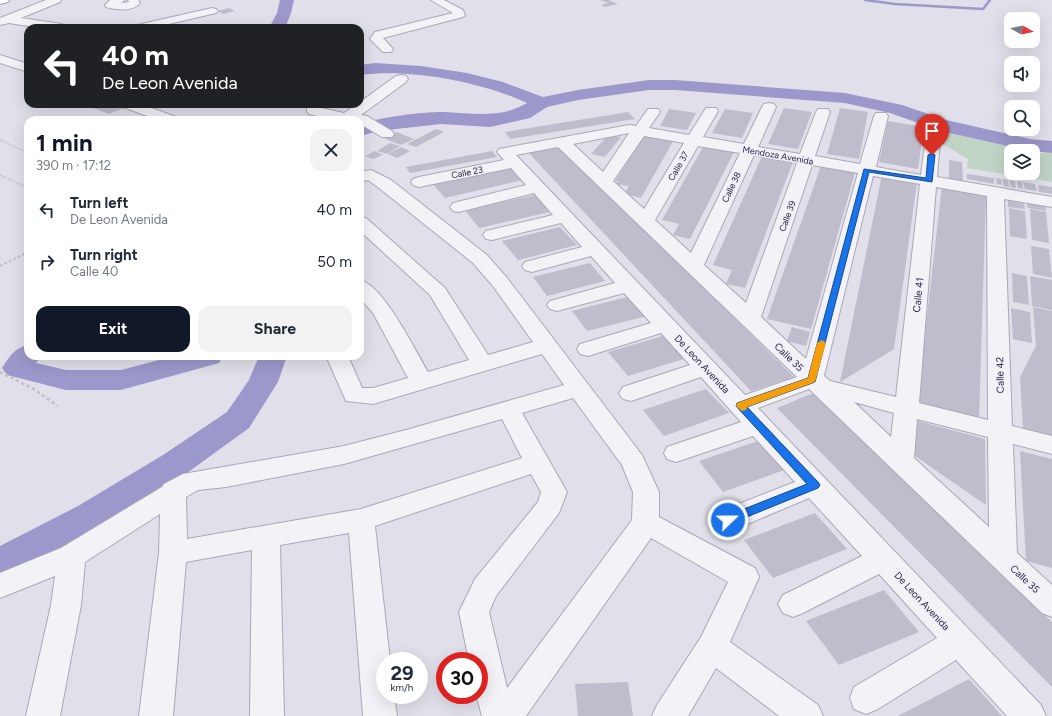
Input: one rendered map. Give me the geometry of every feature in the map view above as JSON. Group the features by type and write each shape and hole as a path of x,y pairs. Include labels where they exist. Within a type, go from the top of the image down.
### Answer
{"main road":[{"path":"0,1 4,0"}],"street":[{"path":"3,20 56,0"},
{"path":"120,0 110,5 125,6 133,4 136,0"},
{"path":"387,49 376,39 379,35 459,15 459,12 436,0"},
{"path":"155,24 212,11"},
{"path":"3,20 32,24"},
{"path":"0,59 24,67"},
{"path":"364,106 401,79"},
{"name":"Calle 38","path":"694,266 769,107"},
{"path":"139,108 160,116"},
{"path":"314,108 314,111 338,116"},
{"path":"350,116 361,108"},
{"name":"Calle 37","path":"646,221 711,110"},
{"path":"604,182 653,112"},
{"name":"Calle 39","path":"750,319 823,112"},
{"path":"815,383 880,116"},
{"path":"364,120 380,129"},
{"name":"Calle 41","path":"901,462 934,128"},
{"name":"Mendoza Avenida","path":"510,157 561,141 629,129 1052,202"},
{"name":"Calle 35","path":"561,141 750,319 815,383 1052,604"},
{"name":"Calle 23","path":"419,182 510,157"},
{"name":"De Leon Avenida","path":"510,157 1029,716"},
{"path":"364,176 371,175 385,184 480,259 500,282 633,462 646,492 646,522 630,547 506,716"},
{"path":"459,206 537,187"},
{"name":"Calle 42","path":"995,192 1003,558"},
{"path":"492,235 566,217"},
{"path":"364,225 420,274 438,292 482,364"},
{"path":"532,266 596,250"},
{"path":"557,305 628,285"},
{"path":"364,291 382,311 422,382"},
{"path":"588,349 665,325"},
{"path":"339,360 354,394 373,396 547,345"},
{"path":"631,393 705,368"},
{"path":"741,406 815,383 1052,445"},
{"path":"0,586 71,556 173,491 192,481 226,477 344,455 579,388"},
{"path":"499,716 492,694 474,612 485,588 550,506 554,492 508,409"},
{"path":"676,453 759,425"},
{"path":"173,553 266,538 361,520 538,462"},
{"path":"728,520 814,485"},
{"path":"156,716 173,553 173,491"},
{"path":"361,520 380,716"},
{"path":"646,522 745,577 712,647 669,716"},
{"path":"266,538 267,716"},
{"path":"43,716 66,605 71,556"},
{"path":"793,604 883,559"},
{"path":"866,698 960,641"},
{"path":"712,647 806,716"}],"path":[{"path":"0,140 24,151"},
{"path":"0,175 24,186"},
{"path":"0,266 24,254"},
{"path":"0,372 32,388 58,406"}],"green space":[{"path":"940,129 1004,144 1004,174 967,168 968,159 941,143"},
{"path":"1040,153 1052,153 1052,182 1040,180"}],"building":[{"path":"600,0 608,0 618,4 605,7 601,5 609,3"},
{"path":"229,8 235,11 223,14 217,11"},
{"path":"93,108 124,108 109,114"},
{"path":"784,108 812,112 798,149 768,144"},
{"path":"840,108 868,112 859,159 827,154"},
{"path":"669,109 696,113 687,130 660,126"},
{"path":"725,109 753,113 742,138 712,133"},
{"path":"628,112 635,119 510,139 505,132"},
{"path":"888,121 924,127 918,169 879,162"},
{"path":"436,129 444,132 416,147 407,144"},
{"path":"397,132 414,139 401,145 385,139"},
{"path":"646,133 675,138 641,198 624,194 629,186 616,184 618,181 615,181"},
{"path":"608,135 621,137 605,157 591,154"},
{"path":"390,143 400,146 387,154 377,151"},
{"path":"558,144 794,377 751,391 526,150"},
{"path":"704,145 735,150 690,239 673,235 679,224 662,220"},
{"path":"401,147 410,151 397,158 388,154"},
{"path":"375,151 383,155 373,159 365,156"},
{"path":"492,151 497,157 410,173 406,167"},
{"path":"763,154 794,159 745,288 726,284 732,270 713,265"},
{"path":"949,160 962,162 963,181 949,179"},
{"path":"822,163 856,169 811,329 767,319"},
{"path":"510,167 523,180 445,198 433,184"},
{"path":"967,174 994,178 994,184 967,179"},
{"path":"882,175 917,182 894,349 840,382"},
{"path":"996,178 1001,179 1002,185 997,184"},
{"path":"1002,179 1008,180 1009,187 1004,186"},
{"path":"1009,180 1015,181 1016,188 1011,187"},
{"path":"1017,181 1022,182 1023,189 1018,188"},
{"path":"1023,182 1035,184 1037,191 1025,189"},
{"path":"1038,185 1052,187 1052,194 1039,192"},
{"path":"942,186 986,194 979,419 917,403"},
{"path":"535,195 550,212 479,228 465,210"},
{"path":"1008,198 1024,201 1024,203 1017,202 1024,204 1025,209 1008,207"},
{"path":"1026,200 1045,203 1046,211 1028,208"},
{"path":"1009,208 1025,211 1027,239 1010,236"},
{"path":"1030,209 1046,212 1049,243 1032,240"},
{"path":"560,227 577,245 518,260 502,241"},
{"path":"1031,246 1049,249 1052,278 1033,274"},
{"path":"590,263 605,281 547,296 533,277"},
{"path":"1012,273 1027,276 1029,305 1013,302"},
{"path":"1030,276 1052,280 1052,310 1032,306"},
{"path":"631,296 647,316 587,331 572,311"},
{"path":"1033,307 1052,311 1052,436 1023,429 1020,377 1036,346"},
{"path":"1011,308 1030,312 1032,343 1013,339"},
{"path":"792,327 810,332 806,346 787,341"},
{"path":"666,335 687,358 628,376 608,352"},
{"path":"706,389 729,413 664,436 643,410"},
{"path":"816,392 1052,622 1052,687 777,408"},
{"path":"918,421 985,439 986,505 912,454"},
{"path":"761,440 787,469 723,492 699,461"},
{"path":"1020,451 1052,459 1052,568 1026,561"},
{"path":"815,513 847,549 773,578 744,540"},
{"path":"884,590 919,632 839,665 806,621"},
{"path":"969,679 1002,716 898,716"},
{"path":"628,682 633,716 578,716 575,684"}],"waterway":[{"path":"279,24 284,13 287,0"},
{"path":"865,0 895,4 983,9 990,0"},
{"path":"364,69 375,68 398,69 467,78 512,90 541,103"},
{"path":"541,103 578,95 649,85 675,85 845,98 895,109 941,125 1030,145 1052,147"},
{"path":"364,129 376,125 441,118 490,121 523,114 541,103"},
{"path":"24,359 17,368 66,380 121,380 194,360"},
{"path":"0,564 91,516 175,464 238,420 263,382 271,360"}],"slow traffic":[{"path":"742,407 741,406 812,380 822,343"}],"route":[{"path":"728,520 814,485 741,406 812,380 867,170 929,181 932,155"}]}
